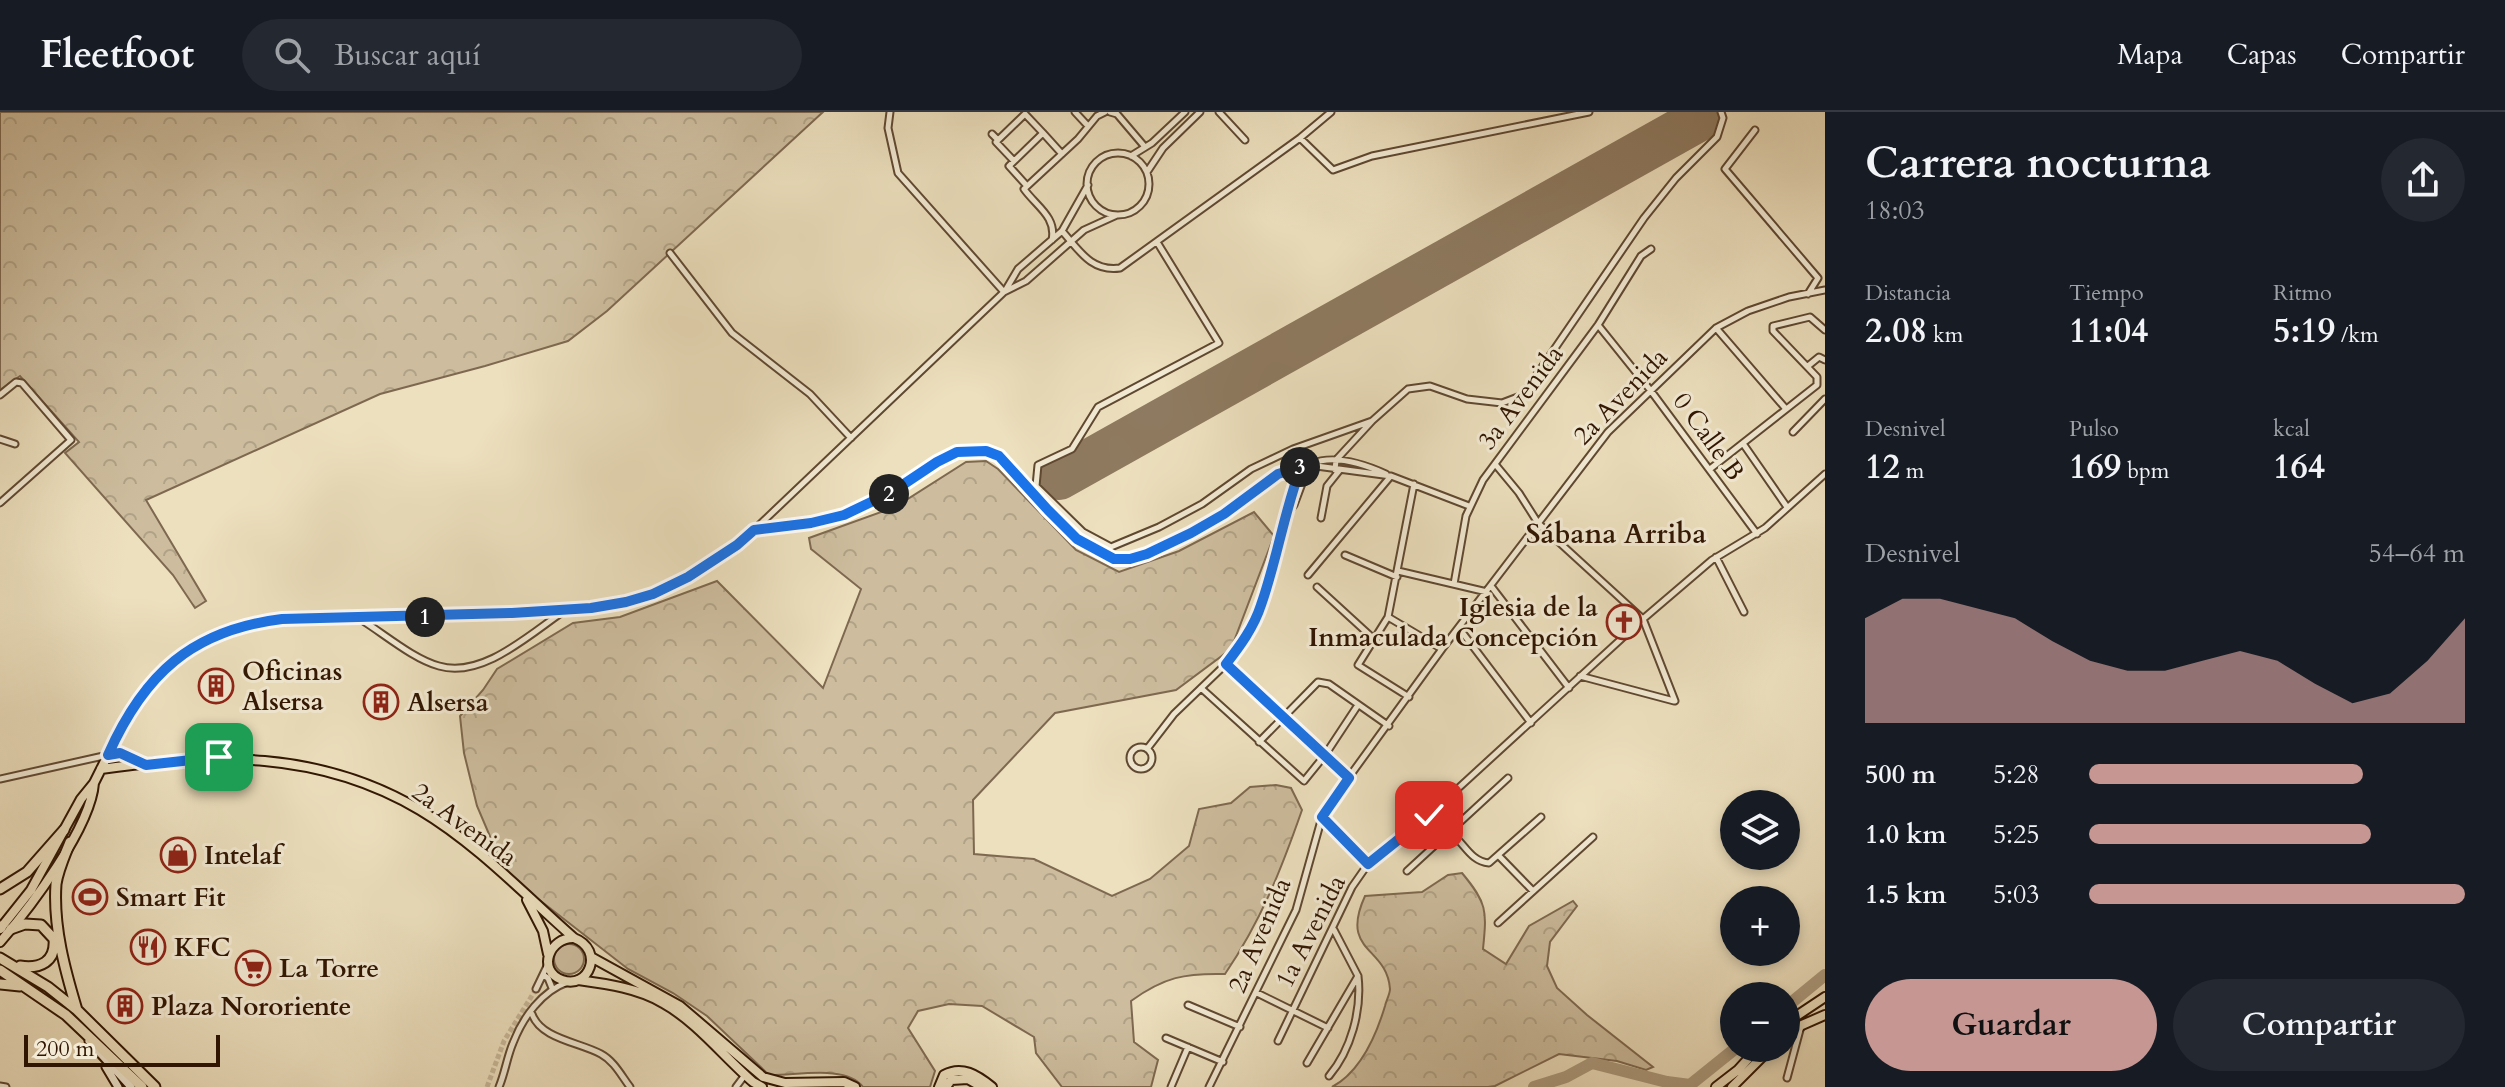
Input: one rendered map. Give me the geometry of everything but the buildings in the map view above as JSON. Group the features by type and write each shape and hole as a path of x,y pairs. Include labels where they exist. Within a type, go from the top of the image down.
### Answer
{"highway":[{"path":"0,889 27,872 64,830"},
{"path":"70,842 56,882 57,915 65,968 77,1010"},
{"path":"3,928 41,925 51,933 55,946 51,957 39,966 10,964"},
{"path":"0,958 48,987 77,1010 155,1087"},
{"path":"0,970 28,987 78,1026 142,1087"},
{"path":"0,984 28,987"}],"main road":[{"name":"2a Avenida","path":"108,755 120,753 146,765"},
{"path":"3,928 38,895 86,813 94,783 108,755"},
{"name":"2a Avenida","path":"101,769 210,757 244,758 347,778 387,793 427,815 460,839 574,938"},
{"path":"0,942 3,928 31,890 87,789 94,783"},
{"name":"2a Avenida","path":"523,893 539,919 548,960"},
{"path":"573,981 590,969 591,957 586,946 574,938 567,938 555,944 548,960 556,976 573,981 616,986 664,1003 762,1087"},
{"path":"591,957 673,1001 753,1070 768,1079 792,1084 844,1082 855,1087"},
{"path":"1800,1014 1825,997"},
{"path":"1802,1025 1825,1015"},
{"path":"78,1026 118,1087"},
{"path":"99,1055 131,1087"},
{"path":"1716,1087 1745,1062"},
{"path":"1732,1087 1757,1062"},
{"path":"939,1087 946,1073 964,1070 992,1087"},
{"path":"946,1087 951,1080 960,1077 982,1087"},
{"path":"834,1087 846,1087"}],"street":[{"path":"890,112 888,128 898,173 1004,292"},
{"path":"1075,112 1088,126"},
{"path":"1052,240 1054,227 1024,189 1105,112 1117,114 1145,147"},
{"path":"1131,156 1152,143 1185,112"},
{"path":"1147,172 1163,148 1200,112"},
{"path":"1219,112 1245,140"},
{"path":"1062,231 1091,263 1111,269 1128,264 1331,112"},
{"path":"1300,138 1333,170 1372,156 1589,112"},
{"path":"1321,518 1327,486 1337,470 1336,460 1393,400 1417,386 1435,387 1467,399 1502,403 1523,395 1644,218 1676,178 1717,137 1723,118 1721,112"},
{"path":"998,140 1025,114 1062,154"},
{"path":"1755,130 1725,169 1818,278 1808,294"},
{"path":"1027,186 1009,166 1043,133"},
{"path":"992,134 1014,161"},
{"path":"1004,292 1026,281 1084,230 1117,215 1132,212 1144,202 1149,187 1147,172 1131,156 1116,153 1101,158 1091,170 1088,185 1089,194 1100,209 1117,215"},
{"path":"0,779 108,755 147,688 173,662 202,641 223,631 282,619 565,610 602,606 653,594 701,569 754,530 1004,292 1018,269 1062,231 1088,185"},
{"path":"1157,242 1219,343 1098,407 1072,449 1038,465 1036,486 1083,532 1111,547 1121,544 1202,504 1251,469 1293,449 1372,421"},
{"name":"3a Avenida","path":"1454,584 1469,506 1495,464 1598,325 1641,256 1651,249"},
{"path":"670,253 732,333 810,394 851,438"},
{"name":"2a Avenida","path":"1209,1087 1296,910 1322,817 1442,649 1608,432 1716,328 1748,311 1789,297 1825,290"},
{"path":"1710,469 1817,385 1817,377 1772,329 1776,324 1810,317 1825,330"},
{"name":"0 Calle B","path":"1598,325 1757,534"},
{"path":"1716,328 1786,409"},
{"path":"1808,366 1819,357 1825,360"},
{"path":"0,395 16,382 22,383 71,440 0,503"},
{"path":"1793,432 1825,399"},
{"path":"0,439 15,444"},
{"path":"1744,445 1787,507"},
{"path":"754,530 811,523 844,515 892,492 957,452 986,451 1012,466 1077,539 1114,559 1147,554 1191,533 1224,514 1278,474 1319,461 1336,460 1369,467 1469,506"},
{"path":"1495,464 1538,523 1643,619 1675,701 1580,676"},
{"path":"1309,465 1391,476"},
{"path":"1284,518 1294,505 1309,465"},
{"path":"1147,749 1174,714 1226,664 1244,640 1261,607 1301,467"},
{"name":"1a Avenida","path":"1278,1041 1352,887 1368,864 1435,810 1643,619 1716,557 1757,534 1825,474"},
{"path":"1308,575 1391,476"},
{"path":"1409,697 1358,665 1388,617 1414,484"},
{"path":"1345,555 1398,574 1487,592"},
{"path":"1716,557 1744,612"},
{"path":"1491,586 1569,688"},
{"path":"1317,587 1375,640"},
{"path":"359,618 428,662 456,669 489,661 565,610"},
{"path":"1388,617 1442,649"},
{"path":"1459,628 1531,723"},
{"path":"1226,664 1349,778"},
{"path":"1259,742 1318,682 1329,684 1389,726"},
{"path":"1201,688 1304,781 1358,705"},
{"path":"1138,747 1147,749 1152,755 1150,765 1142,769 1134,767 1131,753 1138,747"},
{"path":"1407,871 1508,778"},
{"path":"1435,810 1478,861 1489,863 1541,817"},
{"path":"1429,815 1441,828 1451,832"},
{"path":"1322,817 1368,864"},
{"path":"1498,923 1593,837"},
{"path":"1499,856 1533,891"},
{"path":"1329,1076 1348,1042 1358,1009 1358,976 1336,939 1333,928"},
{"path":"536,989 548,960"},
{"path":"543,975 548,978 552,988"},
{"path":"1307,1063 1358,976"},
{"path":"499,1087 513,1042 531,1012 552,988 573,981"},
{"path":"1257,993 1328,1028"},
{"path":"1188,1005 1240,1027"},
{"path":"531,1012 539,1027 603,1055 630,1087"},
{"path":"1787,1078 1802,1025"},
{"path":"1166,1038 1223,1062"},
{"path":"1171,1087 1188,1047"},
{"path":"505,1072 507,1087"},
{"path":"736,1087 745,1075"},
{"path":"0,1086 6,1087"}],"green space":[{"path":"0,112 823,112 607,311 568,341 380,394 146,500 206,601 195,608 173,575 65,453 79,442 20,376 0,390"},
{"path":"986,461 998,469 1076,550 1119,572 1179,551 1254,512 1274,536 1231,649 1176,690 1055,713 973,800 974,854 1034,859 1112,896 1150,879 1189,846 1199,809 1231,803 1250,787 1276,785 1291,788 1302,810 1269,895 1225,974 1175,978 1131,1001 1134,1042 1158,1060 1151,1087 1062,1087 1036,1053 1034,1037 982,1006 949,1004 918,1011 908,1028 935,1071 930,1087 863,1087 855,1080 833,1073 769,1075 707,1016 628,969 506,874 477,806 464,753 460,716 497,669 573,623 620,617 717,581 823,688 861,589 811,549 809,538 895,507 966,462"},
{"path":"1462,873 1481,900 1485,916 1483,949 1506,964 1529,926 1573,901 1577,906 1550,942 1547,966 1557,988 1653,1067 1646,1070 1617,1061 1559,1054 1495,1086 1332,1087 1351,1072 1366,1052 1390,991 1387,975 1361,939 1358,929 1358,915 1365,896 1422,892 1448,875"},
{"path":"569,944 580,948 584,959 580,970 569,974 558,970 554,959 558,948"}],"waterway":[{"path":"1800,996 1825,975"},
{"path":"1534,1087 1566,1077 1592,1063 1690,1085 1720,1061"}],"runway":[{"path":"1059,478 1698,120"}],"tunnel":[{"path":"487,1087 504,1041 536,989"}],"place":[{"name":"Iglesia de la Inmaculada Concepción","path":"1624,622"},
{"name":"Oficinas Alsersa","path":"216,686"},
{"name":"Alsersa","path":"381,702"},
{"name":"Intelaf","path":"178,855"},
{"name":"Smart Fit","path":"90,897"},
{"name":"KFC","path":"148,947"},
{"name":"La Torre","path":"253,968"},
{"name":"Plaza Nororiente","path":"125,1006"}],"district":[{"name":"Sábana Arriba","path":"1616,533"}],"route":[{"path":"219,757 146,765 120,753 108,755 136,703 157,677 188,650 223,631 282,619 512,613 591,608 626,602 653,594 688,577 754,530 780,529 844,515 892,492 937,462 957,452 973,450 999,456 1012,466 1077,539 1114,559 1147,554 1191,533 1224,514 1281,472 1301,467 1287,503 1261,607 1244,640 1226,664 1349,778 1322,817 1368,864 1429,815"}]}
